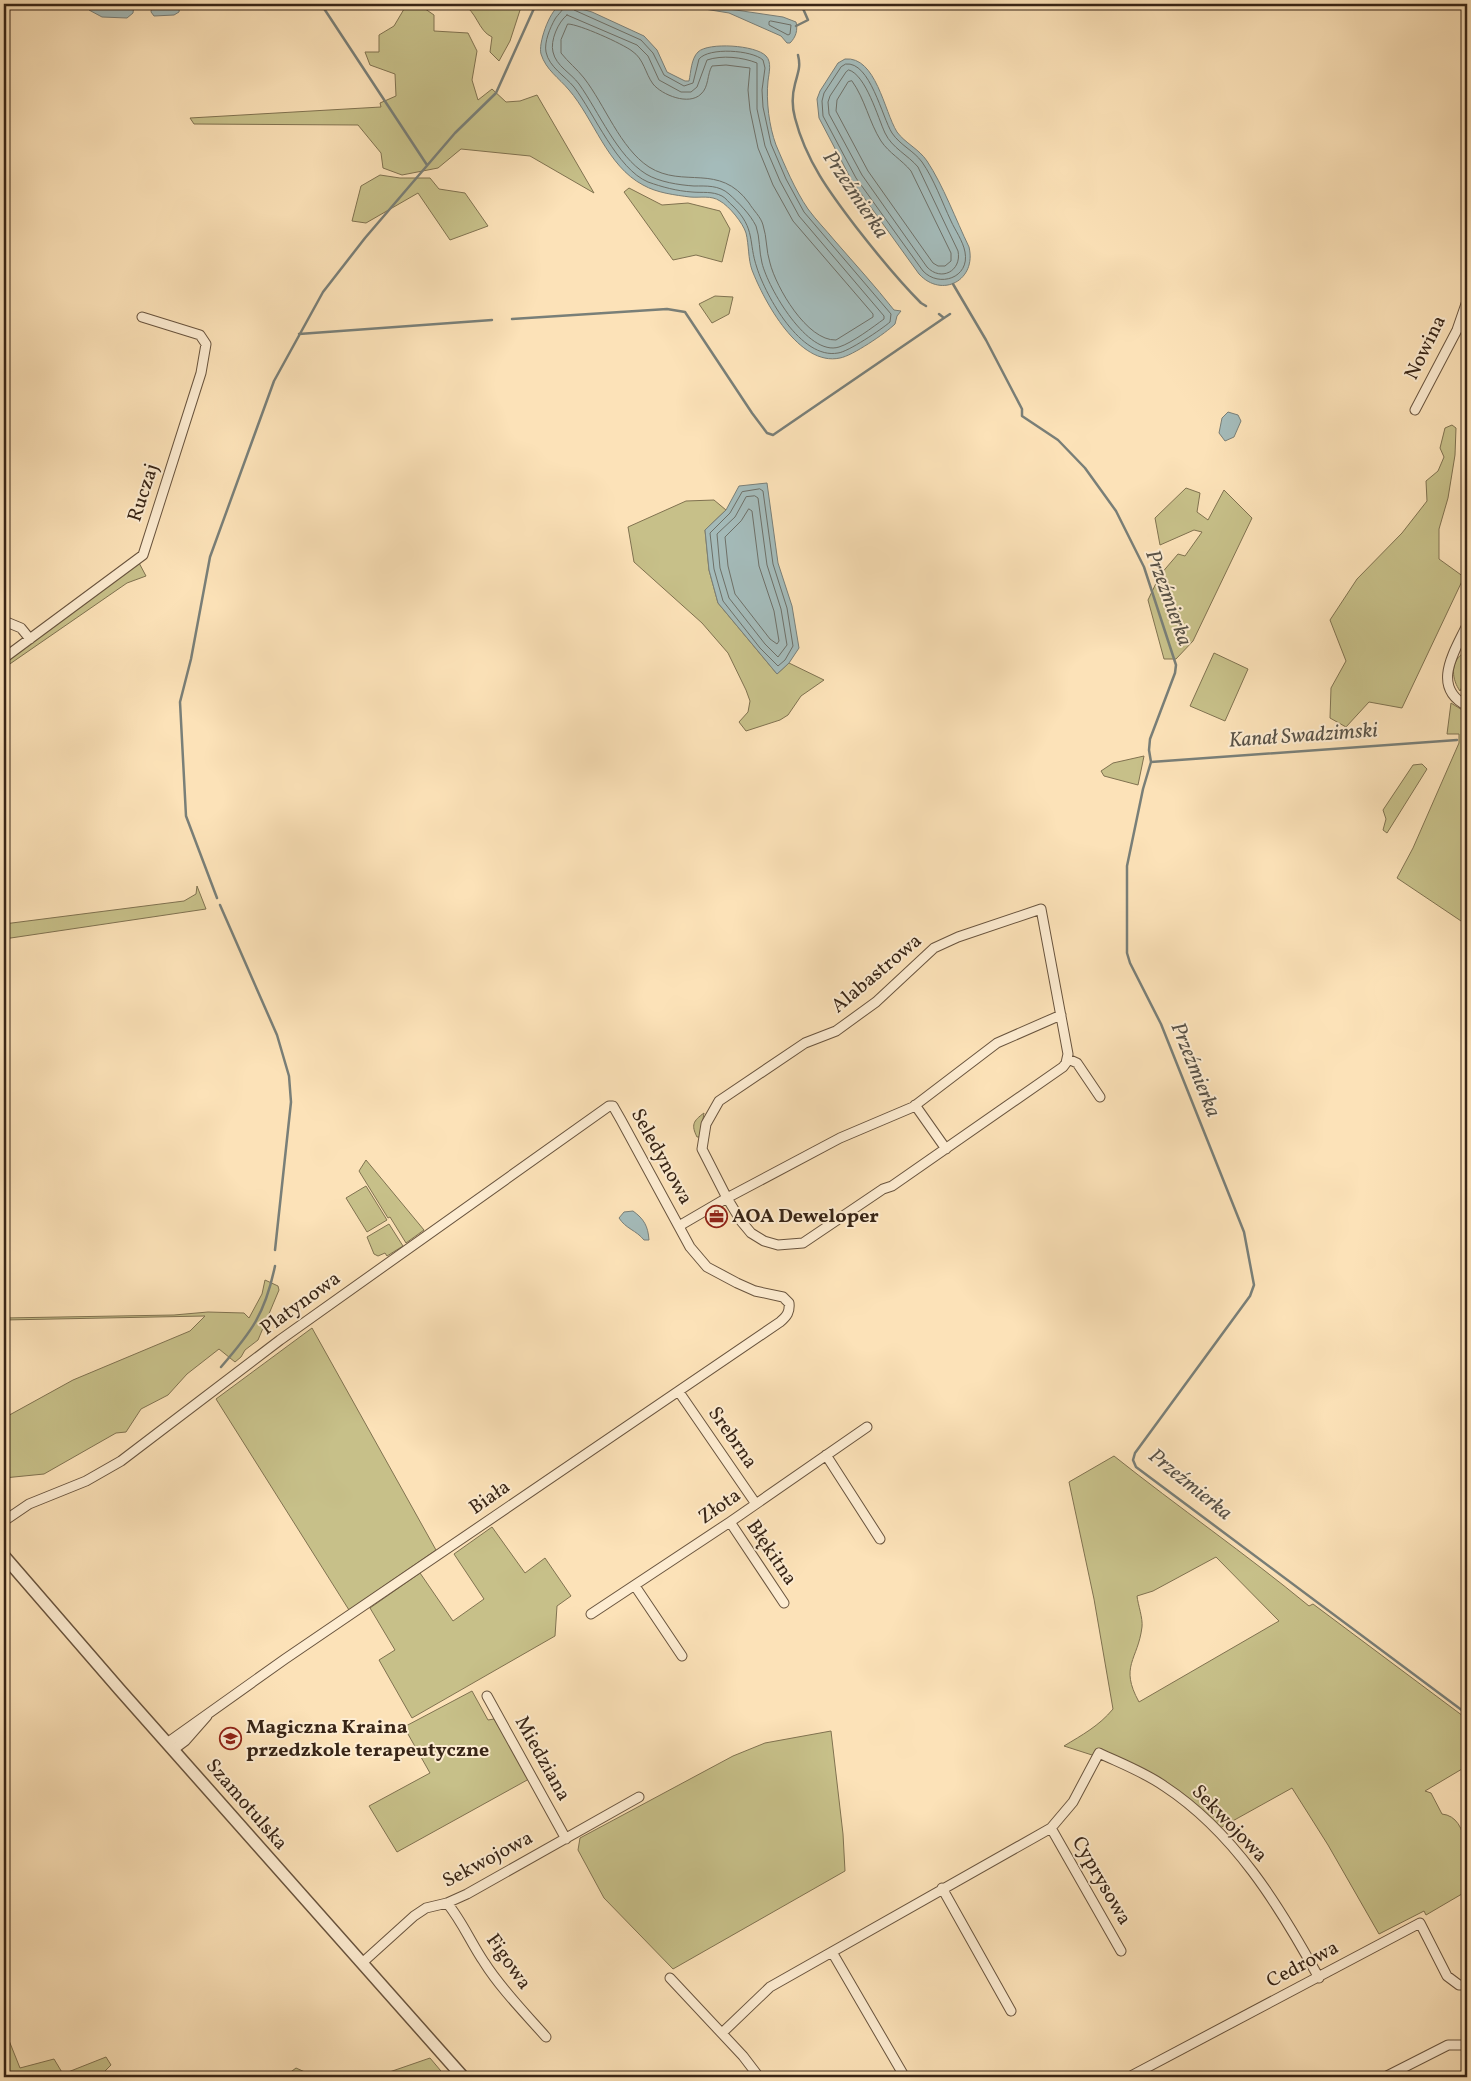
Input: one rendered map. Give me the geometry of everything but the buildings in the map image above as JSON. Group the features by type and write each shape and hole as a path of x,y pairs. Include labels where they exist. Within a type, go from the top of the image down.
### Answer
{"street":[{"name":"Nowina","path":"1415,410 1456,330 1467,301"},
{"name":"Ruczaj","path":"4,658 143,555 201,373 206,344 200,335 142,317"},
{"path":"4,621 20,628 30,639"},
{"path":"1467,626 1448,664 1446,674 1451,690 1460,702 1467,706"},
{"name":"Alabastrowa","path":"1040,909 1068,1059 1060,1070 946,1149 804,1243 778,1245 764,1241 751,1233 727,1198 702,1149 706,1124 719,1101 805,1043 836,1031 876,1002 934,948 958,937 1040,909"},
{"path":"679,1226 727,1198 840,1138 915,1105 997,1043 1060,1015"},
{"path":"1068,1059 1077,1063 1100,1097"},
{"path":"915,1105 946,1149"},
{"name":"Platynowa","path":"4,1521 29,1504 86,1481 121,1461 287,1334 608,1106 613,1106"},
{"name":"Seledynowa","path":"613,1106 690,1247 707,1267 755,1291 783,1297 789,1303 790,1310"},
{"name":"Biała","path":"170,1747 195,1722 679,1392 780,1322 787,1316 790,1310"},
{"name":"Srebrna","path":"679,1392 756,1504"},
{"name":"Złota","path":"591,1614 730,1522 867,1427"},
{"path":"826,1455 880,1539"},
{"name":"Błękitna","path":"730,1522 784,1603"},
{"name":"Szamotulska","path":"4,1556 170,1747 463,2077"},
{"path":"635,1586 682,1656"},
{"name":"Miedziana","path":"487,1696 566,1839"},
{"name":"Sekwojowa","path":"1099,1753 1162,1784 1186,1801 1214,1828 1249,1865 1296,1937 1319,1978"},
{"name":"Cyprysowa","path":"722,2033 770,1987 1051,1828 1073,1802 1099,1753"},
{"name":"Sekwojowa","path":"362,1963 414,1916 426,1908 447,1903 639,1797"},
{"name":"Cyprysowa","path":"1051,1828 1121,1952"},
{"path":"942,1888 1011,2011"},
{"name":"Figowa","path":"447,1903 467,1932 492,1975 546,2037"},
{"name":"Cedrowa","path":"1130,2077 1420,1923 1447,1976 1459,1985 1467,1985"},
{"path":"832,1952 903,2074"},
{"path":"670,1978 744,2056 759,2077"},
{"path":"1384,2077 1448,2045 1467,2046"}],"shaded area":[{"path":"407,4 418,4 434,15 434,31 468,33 477,51 472,80 478,100 492,89 506,102 520,101 537,95 594,193 530,156 461,149 438,168 402,175 383,168 381,153 358,125 194,124 190,118 381,107 380,103 396,96 395,74 370,65 365,52 379,52 379,35 394,26"},
{"path":"462,4 522,4 510,41 499,61 490,52 492,37 487,34 471,11"},
{"path":"380,175 400,178 430,178 439,189 465,193 488,226 450,240 418,193 366,223 352,221 361,186"},
{"path":"629,188 662,205 688,203 720,211 730,229 722,262 696,255 673,260 624,192"},
{"path":"715,296 733,297 729,314 712,323 699,304"},
{"path":"1452,425 1456,428 1455,455 1448,498 1439,529 1439,559 1464,577 1402,708 1369,702 1346,727 1330,718 1331,688 1346,661 1330,620 1357,579 1402,533 1427,501 1426,481 1438,471 1444,457 1440,448 1445,428"},
{"path":"1186,488 1200,493 1197,512 1208,520 1224,490 1252,518 1193,641 1176,659 1164,659 1148,600 1160,575 1178,554 1185,556 1202,532 1194,530 1160,545 1155,518"},
{"path":"714,500 726,510 705,530 709,570 718,603 777,674 789,663 824,680 801,696 788,715 780,720 746,731 739,722 748,712 750,701 728,653 702,623 634,562 628,527 686,501"},
{"path":"138,561 146,576 127,583 4,668 4,664"},
{"path":"1214,653 1248,669 1225,721 1190,706"},
{"path":"1462,654 1467,655 1467,677 1460,691 1455,682 1454,667"},
{"path":"1451,703 1467,713 1467,925 1397,878 1413,848 1459,743 1459,734 1447,734"},
{"path":"1144,756 1138,785 1104,776 1101,771 1113,763"},
{"path":"1422,764 1427,769 1387,833 1383,830 1386,819 1383,810 1413,765"},
{"path":"197,886 206,909 4,939 4,924 184,901 196,894"},
{"path":"704,1113 700,1137 697,1137 694,1124 697,1118"},
{"path":"366,1160 424,1230 406,1243 359,1171"},
{"path":"366,1186 387,1220 367,1232 346,1198"},
{"path":"389,1224 403,1246 387,1256 385,1253 378,1256 374,1254 367,1237"},
{"path":"265,1280 278,1286 279,1290 258,1340 245,1350 235,1362 219,1349 187,1374 168,1395 141,1409 126,1432 116,1433 44,1474 4,1478 4,1418 73,1380 190,1331 205,1316 4,1320 4,1318 174,1315 208,1312 244,1313 249,1318 262,1294"},
{"path":"312,1328 436,1550 349,1610 216,1399"},
{"path":"1114,1456 1309,1606 1313,1604 1467,1719 1467,1766 1425,1791 1431,1793 1442,1814 1451,1817 1463,1833 1467,1856 1467,1891 1426,1915 1424,1911 1379,1934 1328,1845 1292,1788 1220,1828 1188,1798 1157,1778 1098,1750 1092,1755 1064,1746 1096,1725 1113,1709 1094,1599 1069,1482","holes":["1216,1557 1279,1621 1139,1702 1130,1680 1130,1671 1142,1627 1137,1596 1153,1591"]},
{"path":"492,1527 525,1573 545,1558 571,1596 557,1606 555,1636 412,1718 379,1660 395,1650 370,1608 420,1573 453,1621 484,1599 454,1554"},
{"path":"472,1691 488,1720 494,1719 529,1779 397,1852 369,1806 430,1773 404,1727"},
{"path":"831,1731 843,1834 845,1871 673,1969 604,1898 578,1850 580,1838 733,1756 765,1743"},
{"path":"4,2028 20,2068 54,2059 63,2074 106,2057 111,2065 99,2077 4,2077"},
{"path":"430,2058 446,2077 375,2077"},
{"path":"296,2068 316,2077 284,2077"}],"water":[{"path":"89,4 134,4 133,13 127,18 102,17 89,10"},
{"path":"152,4 180,4 179,12 174,15 154,16 151,12"},
{"path":"674,4 695,4 783,17 796,22 796,33 790,43 787,43 781,36 729,13"},
{"path":"567,5 592,12 644,36 657,50 667,72 685,81 689,81 696,55 703,49 721,46 743,47 761,52 766,56 770,64 767,97 770,122 776,145 790,178 803,202 814,217 894,310 901,311 897,316 895,324 869,344 840,358 825,358 811,352 797,342 774,314 765,298 751,266 746,233 742,224 724,203 709,197 690,197 660,192 648,188 631,177 610,154 569,90 546,65 541,54 541,43 545,29 555,9 559,6"},
{"path":"845,59 856,60 872,75 897,132 924,157 944,192 969,247 970,259 968,269 963,277 956,282 938,285 928,281 919,274 852,181 819,118 817,99 820,91 838,63"},
{"path":"1228,412 1238,415 1241,421 1234,437 1225,441 1219,433 1222,418"},
{"path":"767,483 778,563 792,606 799,648 789,663 777,674 718,603 709,570 705,530 726,510 739,486"},
{"path":"633,1211 645,1223 649,1240 644,1240 619,1218 624,1212"}],"waterway":[{"path":"321,4 427,165"},
{"path":"217,898 186,816 180,702 191,659 210,557 274,381 323,292 365,238 455,133 496,93 536,4"},
{"name":"Przeźmierka","path":"796,26 808,20 801,4"},
{"name":"Przeźmierka","path":"798,55 799,66 793,92 793,110 800,134 812,162 837,202 887,266 926,306"},
{"name":"Przeźmierka","path":"953,284 986,340 1022,409 1022,416 1058,440 1085,468 1116,511 1144,567 1176,665 1175,673 1150,739 1151,762 1143,789 1127,866 1127,953 1130,963 1161,1024 1244,1232 1254,1285 1250,1296 1135,1453 1133,1460 1136,1467 1467,1714"},
{"path":"512,319 667,309 685,312 752,413 767,433 773,435 944,318"},
{"name":"Przeźmierka","path":"939,314 944,318 950,314"},
{"path":"299,334 492,320"},
{"name":"Kanał Swadzimski","path":"1151,762 1457,740"},
{"path":"220,905 277,1035 289,1076 291,1102 275,1250"},
{"path":"221,1367 249,1332 262,1310 275,1266"}],"place":[{"name":"AOA Deweloper","path":"716,1217"},
{"name":"Magiczna Kraina przedzkole terapeutyczne","path":"230,1739"}]}
